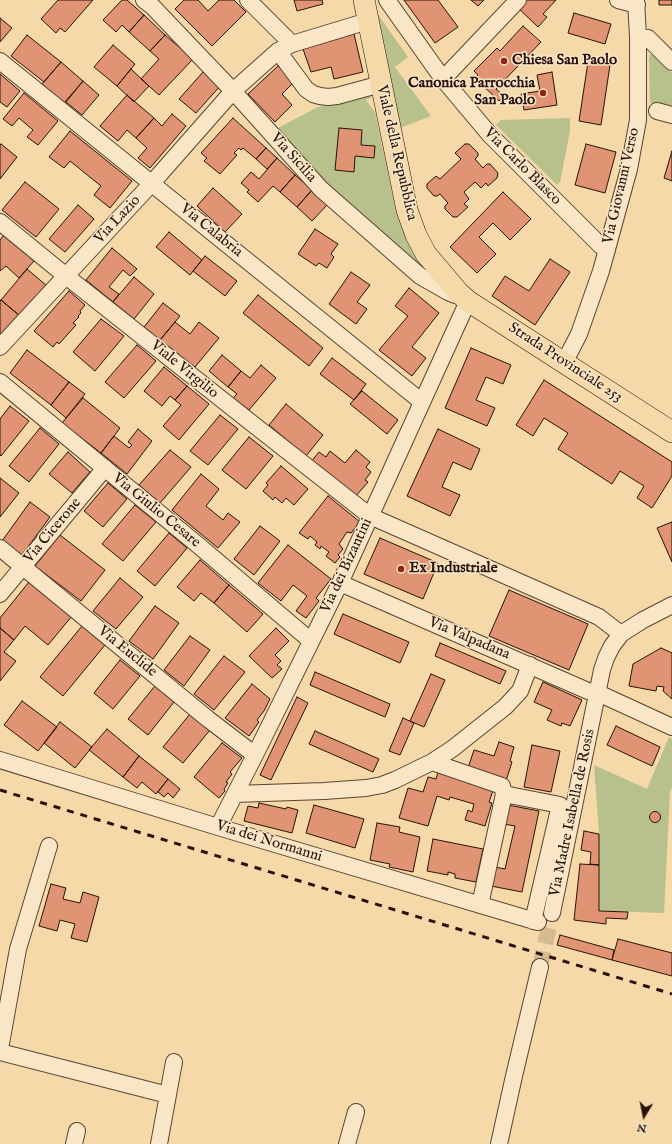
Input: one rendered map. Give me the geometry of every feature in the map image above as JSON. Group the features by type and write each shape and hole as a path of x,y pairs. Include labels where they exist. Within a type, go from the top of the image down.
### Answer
{"main road":[{"name":"Viale della Repubblica","path":"364,0 407,210 416,235 426,254 463,297"},
{"name":"Strada Provinciale 253","path":"463,297 672,432"}],"street":[{"path":"248,0 285,47 306,89 313,94 328,97 337,96 381,84"},
{"path":"373,0 390,4"},
{"path":"442,79 518,0"},
{"path":"618,0 636,2"},
{"name":"Via Sicilia","path":"152,2 321,189 420,276 448,292 463,297"},
{"name":"Via Giovanni Verso","path":"564,363 579,334 607,250 630,169 638,120 638,36 636,2"},
{"name":"Via Carlo Blasco","path":"390,4 442,79 490,135 600,245 607,250"},
{"path":"285,47 368,22"},
{"path":"638,36 648,38 672,62"},
{"name":"Via Lazio","path":"0,347 152,183 234,91 285,47"},
{"name":"Via Calabria","path":"0,61 422,402"},
{"name":"Viale Virgilio","path":"0,222 66,276 370,516 599,617 621,634"},
{"name":"Via dei Bizantini","path":"218,827 340,583 422,402 463,297"},
{"name":"Via Giulio Cesare","path":"0,382 198,545 311,641"},
{"name":"Via Cicerone","path":"0,594 105,468"},
{"name":"Via Euclide","path":"0,549 202,714 255,755"},
{"name":"Via Valpadana","path":"340,583 588,691 598,693 672,727"},
{"path":"621,634 643,620 672,605"},
{"name":"Via Madre Isabella de Rosis","path":"552,913 602,670 612,646 621,634"},
{"path":"235,794 324,791 371,787 396,780 432,762 468,738 511,702 520,691 530,665"},
{"name":"Via dei Normanni","path":"0,760 536,922 560,805 504,794"},
{"path":"432,762 502,786 504,794 480,905"},
{"path":"49,846 18,949 0,1050 168,1095"},
{"path":"499,1144 540,967"},
{"path":"159,1144 174,1062"},
{"path":"347,1144 356,1112"}],"green space":[{"path":"374,9 408,57 395,67 431,116 400,128"},
{"path":"650,54 672,73 672,109 650,103"},
{"path":"369,91 371,98 366,100 375,112 395,207 402,228 412,249 430,273 429,275 325,186 276,129 316,108"},
{"path":"570,118 570,131 560,182 557,185 496,125 501,120"},
{"path":"669,737 672,739 672,787 670,792 664,913 599,911 599,834 594,765 647,789"}],"building":[{"path":"58,0 93,0 65,32 60,28 56,33 41,19"},
{"path":"122,0 127,0 144,15 129,32 122,25 116,32 103,20"},
{"path":"184,0 198,0 208,11 219,0 234,0 246,12 212,46 175,9"},
{"path":"294,0 322,0 323,4 297,11"},
{"path":"404,0 438,0 458,27 435,43"},
{"path":"471,0 484,0 478,6"},
{"path":"523,0 556,0 543,14 547,17 538,27 516,6"},
{"path":"659,0 672,0 672,5 659,5"},
{"path":"574,13 611,24 605,44 568,33"},
{"path":"144,15 165,35 150,51 129,32"},
{"path":"0,18 12,28 0,42"},
{"name":"Chiesa San Paolo","path":"523,26 541,42 496,89 504,96 499,101 475,78 478,75 474,71 497,48 500,51"},
{"path":"354,34 363,72 334,79 331,67 311,72 303,49"},
{"path":"27,35 61,62 44,82 11,56"},
{"path":"165,35 193,59 159,95 141,79 159,59 150,51"},
{"path":"113,45 135,64 117,86 94,67"},
{"path":"61,62 83,81 64,103 42,84"},
{"path":"588,62 610,65 601,125 579,121"},
{"path":"278,66 294,82 282,94 292,105 275,122 248,94"},
{"path":"131,69 149,86 134,102 117,86"},
{"path":"204,71 221,85 196,113 179,99"},
{"name":"Canonica Parrocchia San Paolo","path":"552,72 557,105 524,110 521,94 540,91 537,75"},
{"path":"0,74 20,91 7,107 0,102"},
{"path":"83,81 99,95 82,115 66,102"},
{"path":"24,93 58,121 38,145 27,137 33,130 19,118 12,126 3,119"},
{"path":"127,95 154,118 136,138 127,130 118,141 100,126"},
{"path":"172,114 186,126 150,168 138,158 147,148 136,138 154,118 162,126"},
{"path":"233,118 266,148 256,159 243,148 241,150 239,148 234,153 237,155 220,174 204,161 207,158 201,153"},
{"path":"339,128 362,130 361,145 375,146 374,158 355,156 354,172 335,170"},
{"path":"70,131 132,181 110,208 94,195 101,186 70,161 64,168 49,157"},
{"path":"1,144 17,157 0,179 0,145"},
{"path":"465,144 469,144 478,153 478,156 475,159 483,168 487,164 490,164 498,173 497,178 488,186 486,183 481,188 475,182 464,192 469,199 464,204 468,207 457,217 453,217 445,209 445,206 448,203 440,194 434,196 427,188 427,184 436,176 440,179 461,159 455,153"},
{"path":"586,144 616,152 605,193 575,185"},
{"path":"266,148 277,158 267,169 256,159"},
{"path":"672,151 672,181 664,178"},
{"path":"277,158 295,175 280,192 273,186 258,202 247,192 249,190 241,183 251,172 259,179"},
{"path":"295,175 312,190 297,207 280,192"},
{"path":"25,182 59,209 36,237 2,210"},
{"path":"213,188 242,214 225,232 197,206"},
{"path":"312,190 327,205 312,221 297,207"},
{"path":"503,192 531,219 510,240 493,223 479,237 496,254 477,273 450,247"},
{"path":"78,205 94,219 65,252 49,239"},
{"path":"315,229 338,244 331,254 334,257 327,268 319,263 316,266 298,254"},
{"path":"169,232 202,260 190,275 156,247"},
{"path":"4,235 34,261 19,278 6,266 0,271 0,240"},
{"path":"112,248 137,269 130,276 123,270 109,287 119,294 113,302 86,280"},
{"path":"205,256 237,281 225,296 193,271"},
{"path":"550,259 570,272 535,325 492,296 505,276 529,291"},
{"path":"27,269 47,286 20,316 1,300"},
{"path":"351,272 370,285 357,302 367,309 356,324 329,304"},
{"path":"134,277 154,294 134,319 113,302"},
{"path":"409,288 439,313 412,347 426,358 412,376 379,350 408,316 395,306"},
{"path":"69,291 85,305 80,311 81,313 78,316 79,317 73,323 76,325 59,344 57,342 53,347 34,331"},
{"path":"258,295 323,348 309,366 243,313"},
{"path":"1,300 20,316 0,340 0,301"},
{"path":"163,303 180,316 160,340 144,327"},
{"path":"101,319 124,336 95,371 73,352"},
{"path":"175,322 190,334 199,322 219,338 195,367 160,340"},
{"path":"137,345 156,361 124,398 105,382"},
{"path":"471,348 511,365 503,384 486,377 476,400 495,408 487,426 445,408"},
{"path":"27,350 69,382 51,405 10,373"},
{"path":"222,355 241,371 228,387 209,371"},
{"path":"332,358 366,384 354,400 320,374"},
{"path":"261,365 276,378 249,410 233,398 237,394 228,387 241,371 250,378"},
{"path":"164,367 187,386 175,400 170,396 162,406 144,391"},
{"path":"544,380 672,462 672,476 652,508 637,498 644,486 620,471 612,484 558,449 568,433 544,418 533,436 516,425"},
{"path":"69,382 85,394 66,418 51,405"},
{"path":"187,386 209,404 179,440 163,426 181,405 175,400"},
{"path":"362,391 398,420 387,434 350,404"},
{"path":"83,398 120,428 101,453 62,423"},
{"path":"286,404 323,435 306,456 269,425"},
{"path":"10,406 29,421 1,456 0,419"},
{"path":"220,415 238,429 208,465 190,451"},
{"path":"40,428 59,444 29,482 9,466"},
{"path":"138,429 152,441 127,474 101,453 114,436 129,448 132,445 128,442"},
{"path":"438,429 480,449 471,470 453,462 442,487 460,495 450,516 407,496"},
{"path":"249,437 273,456 246,489 222,470"},
{"path":"170,450 191,467 160,503 139,485"},
{"path":"356,450 370,462 366,467 371,472 365,480 368,482 355,497 311,462 319,452 326,457 330,451 345,463"},
{"path":"68,452 90,472 72,493 49,474"},
{"path":"281,466 308,489 294,505 286,498 282,503 275,497 273,500 263,491 268,485 266,483"},
{"path":"201,474 219,489 206,506 223,520 228,513 240,522 218,548 172,510"},
{"path":"0,478 19,493 0,517"},
{"path":"108,483 127,499 103,527 84,511"},
{"path":"328,496 360,522 351,533 347,532 339,544 343,549 338,555 340,557 335,563 326,556 329,552 321,546 320,549 315,545 317,542 310,536 308,539 299,533"},
{"path":"30,502 50,517 22,555 2,541"},
{"path":"135,505 156,522 123,561 102,544"},
{"path":"672,522 672,562 657,528"},
{"path":"260,526 280,541 254,575 234,559"},
{"path":"169,533 187,548 155,586 137,571"},
{"path":"60,535 105,570 81,601 35,566"},
{"name":"Ex Industriale","path":"380,538 438,563 423,599 364,574"},
{"path":"288,545 331,579 316,598 319,601 306,618 296,611 307,596 293,585 281,601 258,583"},
{"path":"200,560 229,585 214,603 201,593 194,601 177,587"},
{"path":"120,578 143,597 116,629 93,611"},
{"path":"29,582 72,616 48,645 25,626 14,640 0,628 0,618"},
{"path":"229,585 263,614 247,632 214,603"},
{"path":"509,590 588,624 569,670 489,636"},
{"path":"155,606 179,623 153,659 129,641"},
{"path":"343,614 409,642 400,663 334,634"},
{"path":"82,626 105,645 63,696 40,677"},
{"path":"0,628 14,640 4,652 16,661 0,681"},
{"path":"276,628 289,641 275,655 281,661 277,665 282,669 272,678 249,656"},
{"path":"190,636 210,650 184,686 164,670"},
{"path":"440,643 506,671 500,684 435,656"},
{"path":"661,648 672,653 672,699 663,691 664,687 657,686 656,691 629,686 633,664"},
{"path":"224,656 245,672 214,710 194,694"},
{"path":"120,660 140,676 113,709 94,693"},
{"path":"315,672 390,704 385,717 310,685"},
{"path":"431,674 445,680 424,727 410,721"},
{"path":"543,682 582,700 570,726 562,723 561,726 547,720 552,710 534,702"},
{"path":"252,684 270,699 264,711 257,720 259,722 249,736 225,718"},
{"path":"155,686 174,702 148,735 128,719"},
{"path":"297,697 308,703 271,780 260,775"},
{"path":"22,701 57,727 38,751 4,725"},
{"path":"190,714 210,730 183,763 163,747"},
{"path":"403,718 414,723 400,755 389,751"},
{"path":"60,722 92,747 75,768 44,743"},
{"path":"616,726 660,747 652,766 607,745"},
{"path":"107,729 139,756 123,777 89,750"},
{"path":"315,731 379,759 373,772 309,744"},
{"path":"499,742 514,747 510,761 512,762 506,781 468,768 474,750 494,756"},
{"path":"222,743 242,758 230,772 232,774 226,782 228,783 224,789 225,791 219,798 194,777"},
{"path":"532,745 560,751 551,792 524,787"},
{"path":"139,756 168,779 156,794 142,782 137,788 123,777"},
{"path":"438,772 494,788 489,802 492,803 485,826 465,820 468,810 472,812 474,804 450,797 449,800 437,796 428,826 399,818 408,788 423,792 428,777 436,779"},
{"path":"168,779 180,789 173,798 168,793 164,797 158,792"},
{"path":"259,803 298,810 292,833 244,821 248,806 258,808"},
{"path":"314,805 364,819 355,848 306,833"},
{"path":"508,805 539,811 522,892 491,886 495,867 505,869 515,826 504,824"},
{"path":"653,812 657,812 659,813 659,821 653,822 650,819 650,815"},
{"path":"377,823 400,827 399,832 420,837 413,872 389,867 390,864 370,860"},
{"path":"584,831 599,834 599,865 590,864 591,852 581,850"},
{"path":"433,839 483,849 476,882 455,878 455,874 448,872 448,875 427,871"},
{"path":"580,864 599,865 599,911 628,912 627,919 606,918 606,924 574,920"},
{"path":"51,884 66,888 63,899 80,903 83,892 99,897 87,942 71,938 75,924 60,920 57,931 39,926"},
{"path":"560,935 614,950 612,960 557,945"},
{"path":"618,939 672,953 672,976 612,960"}],"tunnel":[{"path":"540,967 552,913"}],"railway":[{"path":"0,790 672,994"}],"place":[{"name":"Chiesa San Paolo","path":"504,61"},
{"name":"Canonica Parrocchia San Paolo","path":"543,93"},
{"name":"Ex Industriale","path":"401,569"}]}
